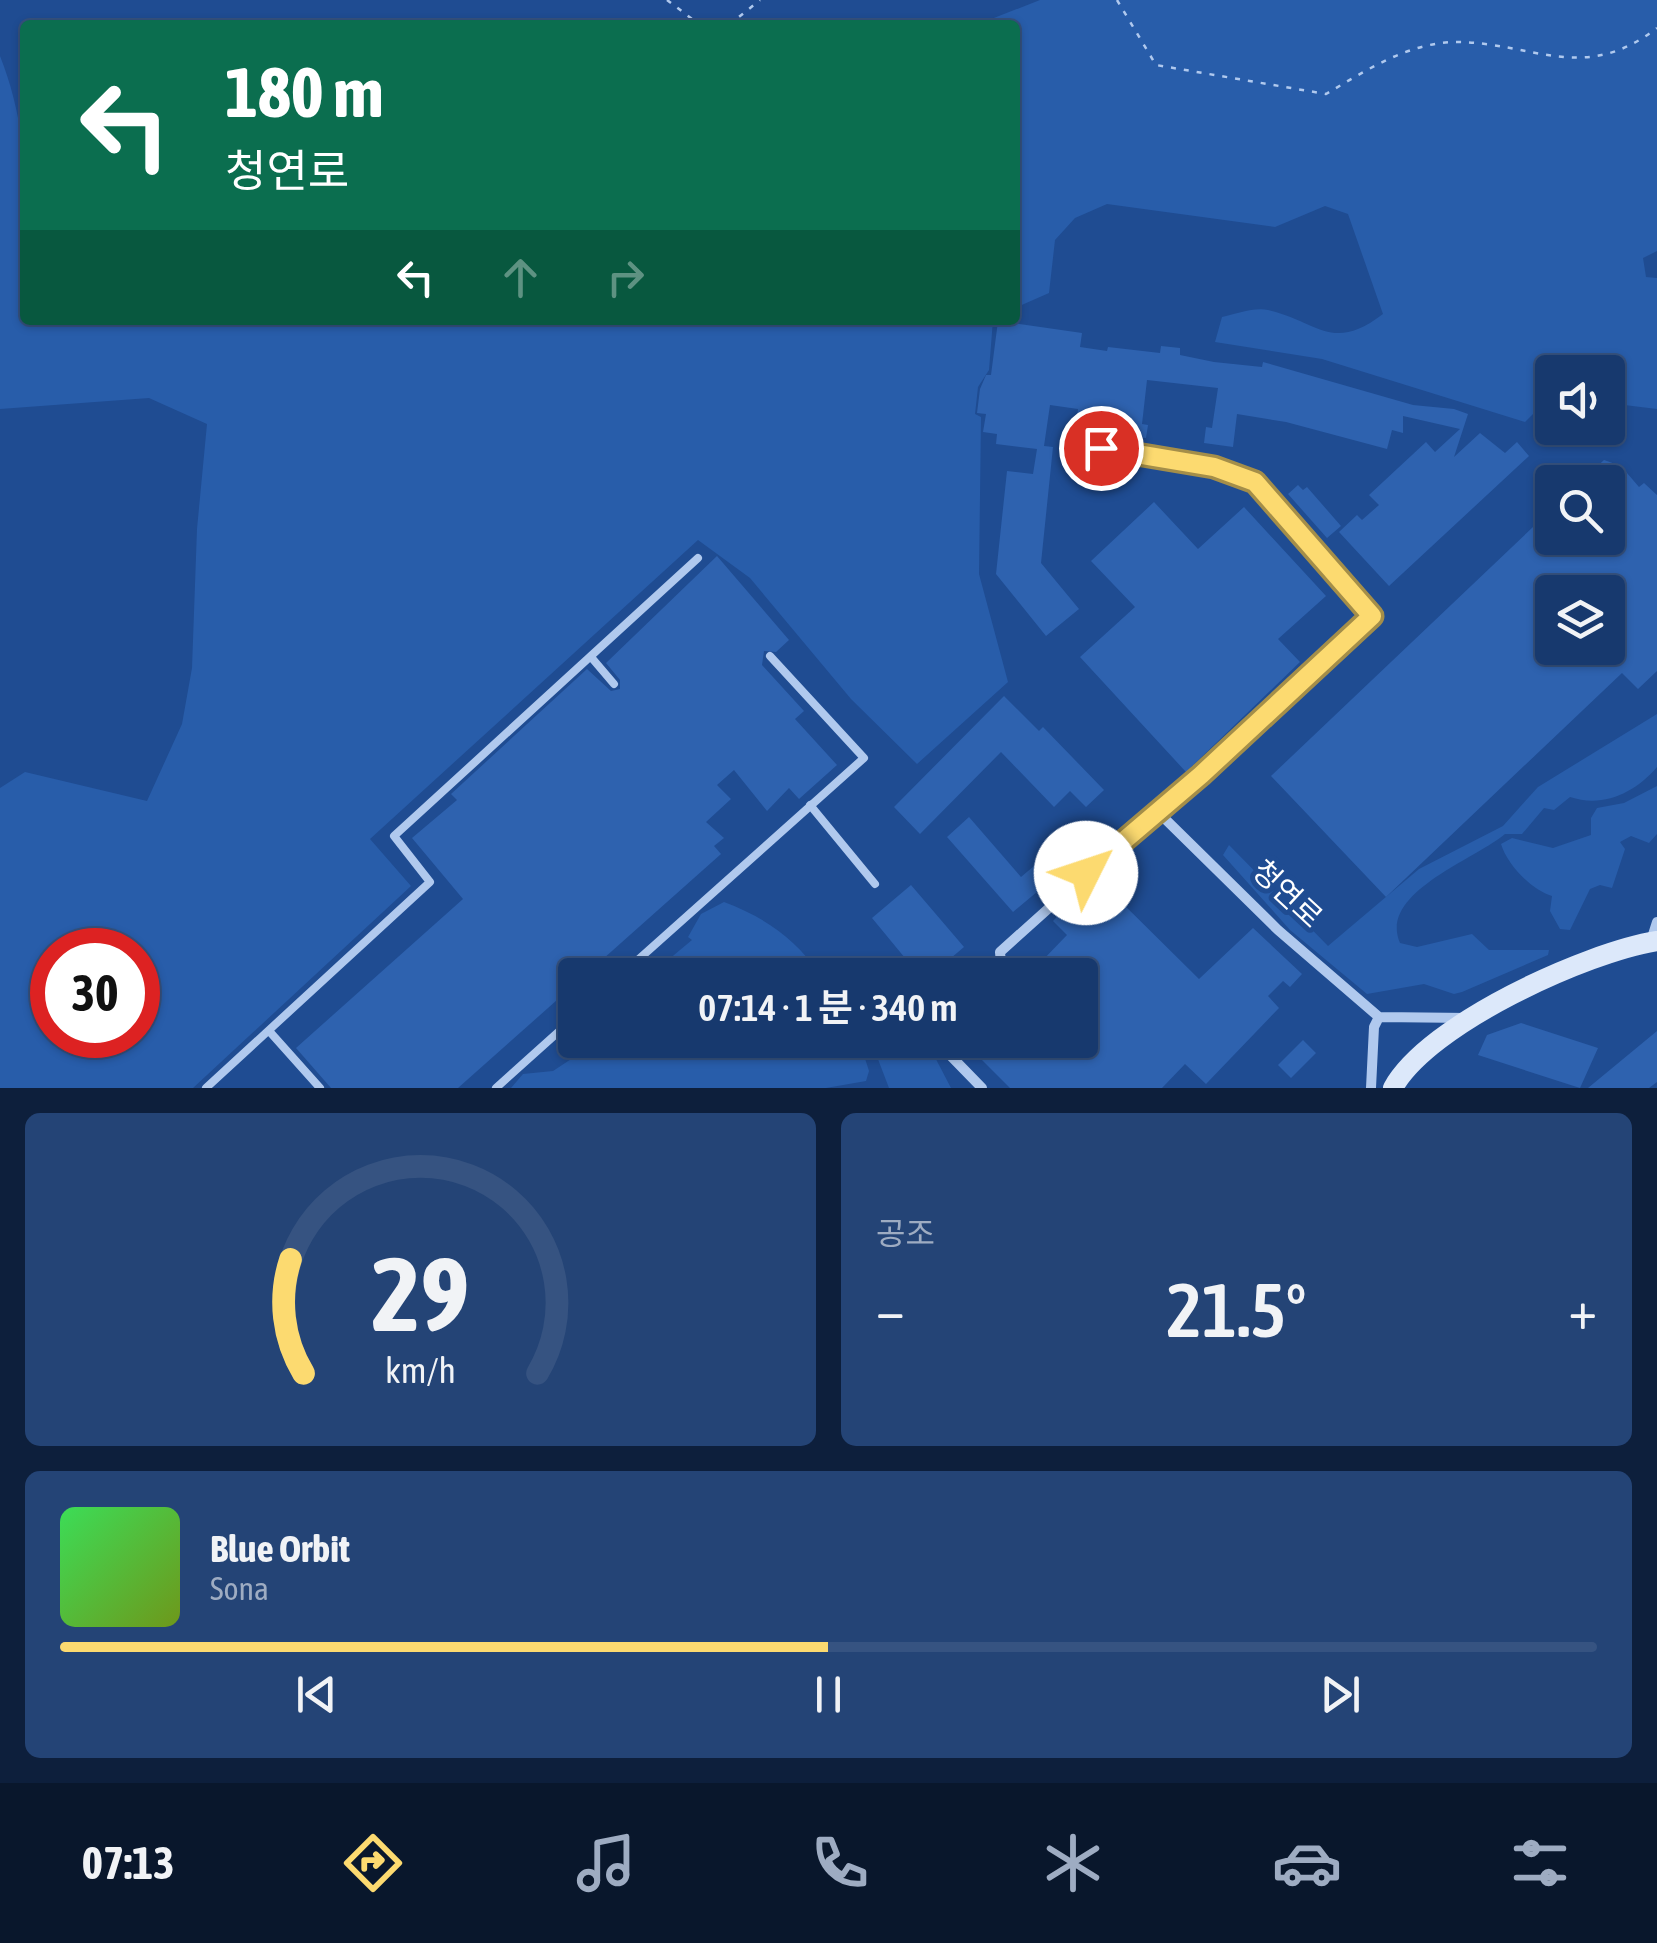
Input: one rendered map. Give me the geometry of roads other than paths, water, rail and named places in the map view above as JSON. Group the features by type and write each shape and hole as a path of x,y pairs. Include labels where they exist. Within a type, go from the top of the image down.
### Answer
{"main road":[{"path":"1394,1088 1443,1036 1470,1018 1537,982 1655,935"}],"street":[{"path":"1001,958 1000,952 1372,616 1255,482 1214,467 1101,448"},
{"name":"청연로","path":"1157,811 1278,930 1380,1016"},
{"path":"1370,1088 1374,1027 1380,1016 1470,1018"},
{"path":"952,1058 982,1088"}],"lane":[{"path":"206,1088 430,882 394,836 698,558"},
{"path":"640,958 864,758 770,656"},
{"path":"591,657 614,684"},
{"path":"810,805 875,884"},
{"path":"270,1032 320,1088"},
{"path":"496,1088 558,1032"}]}
